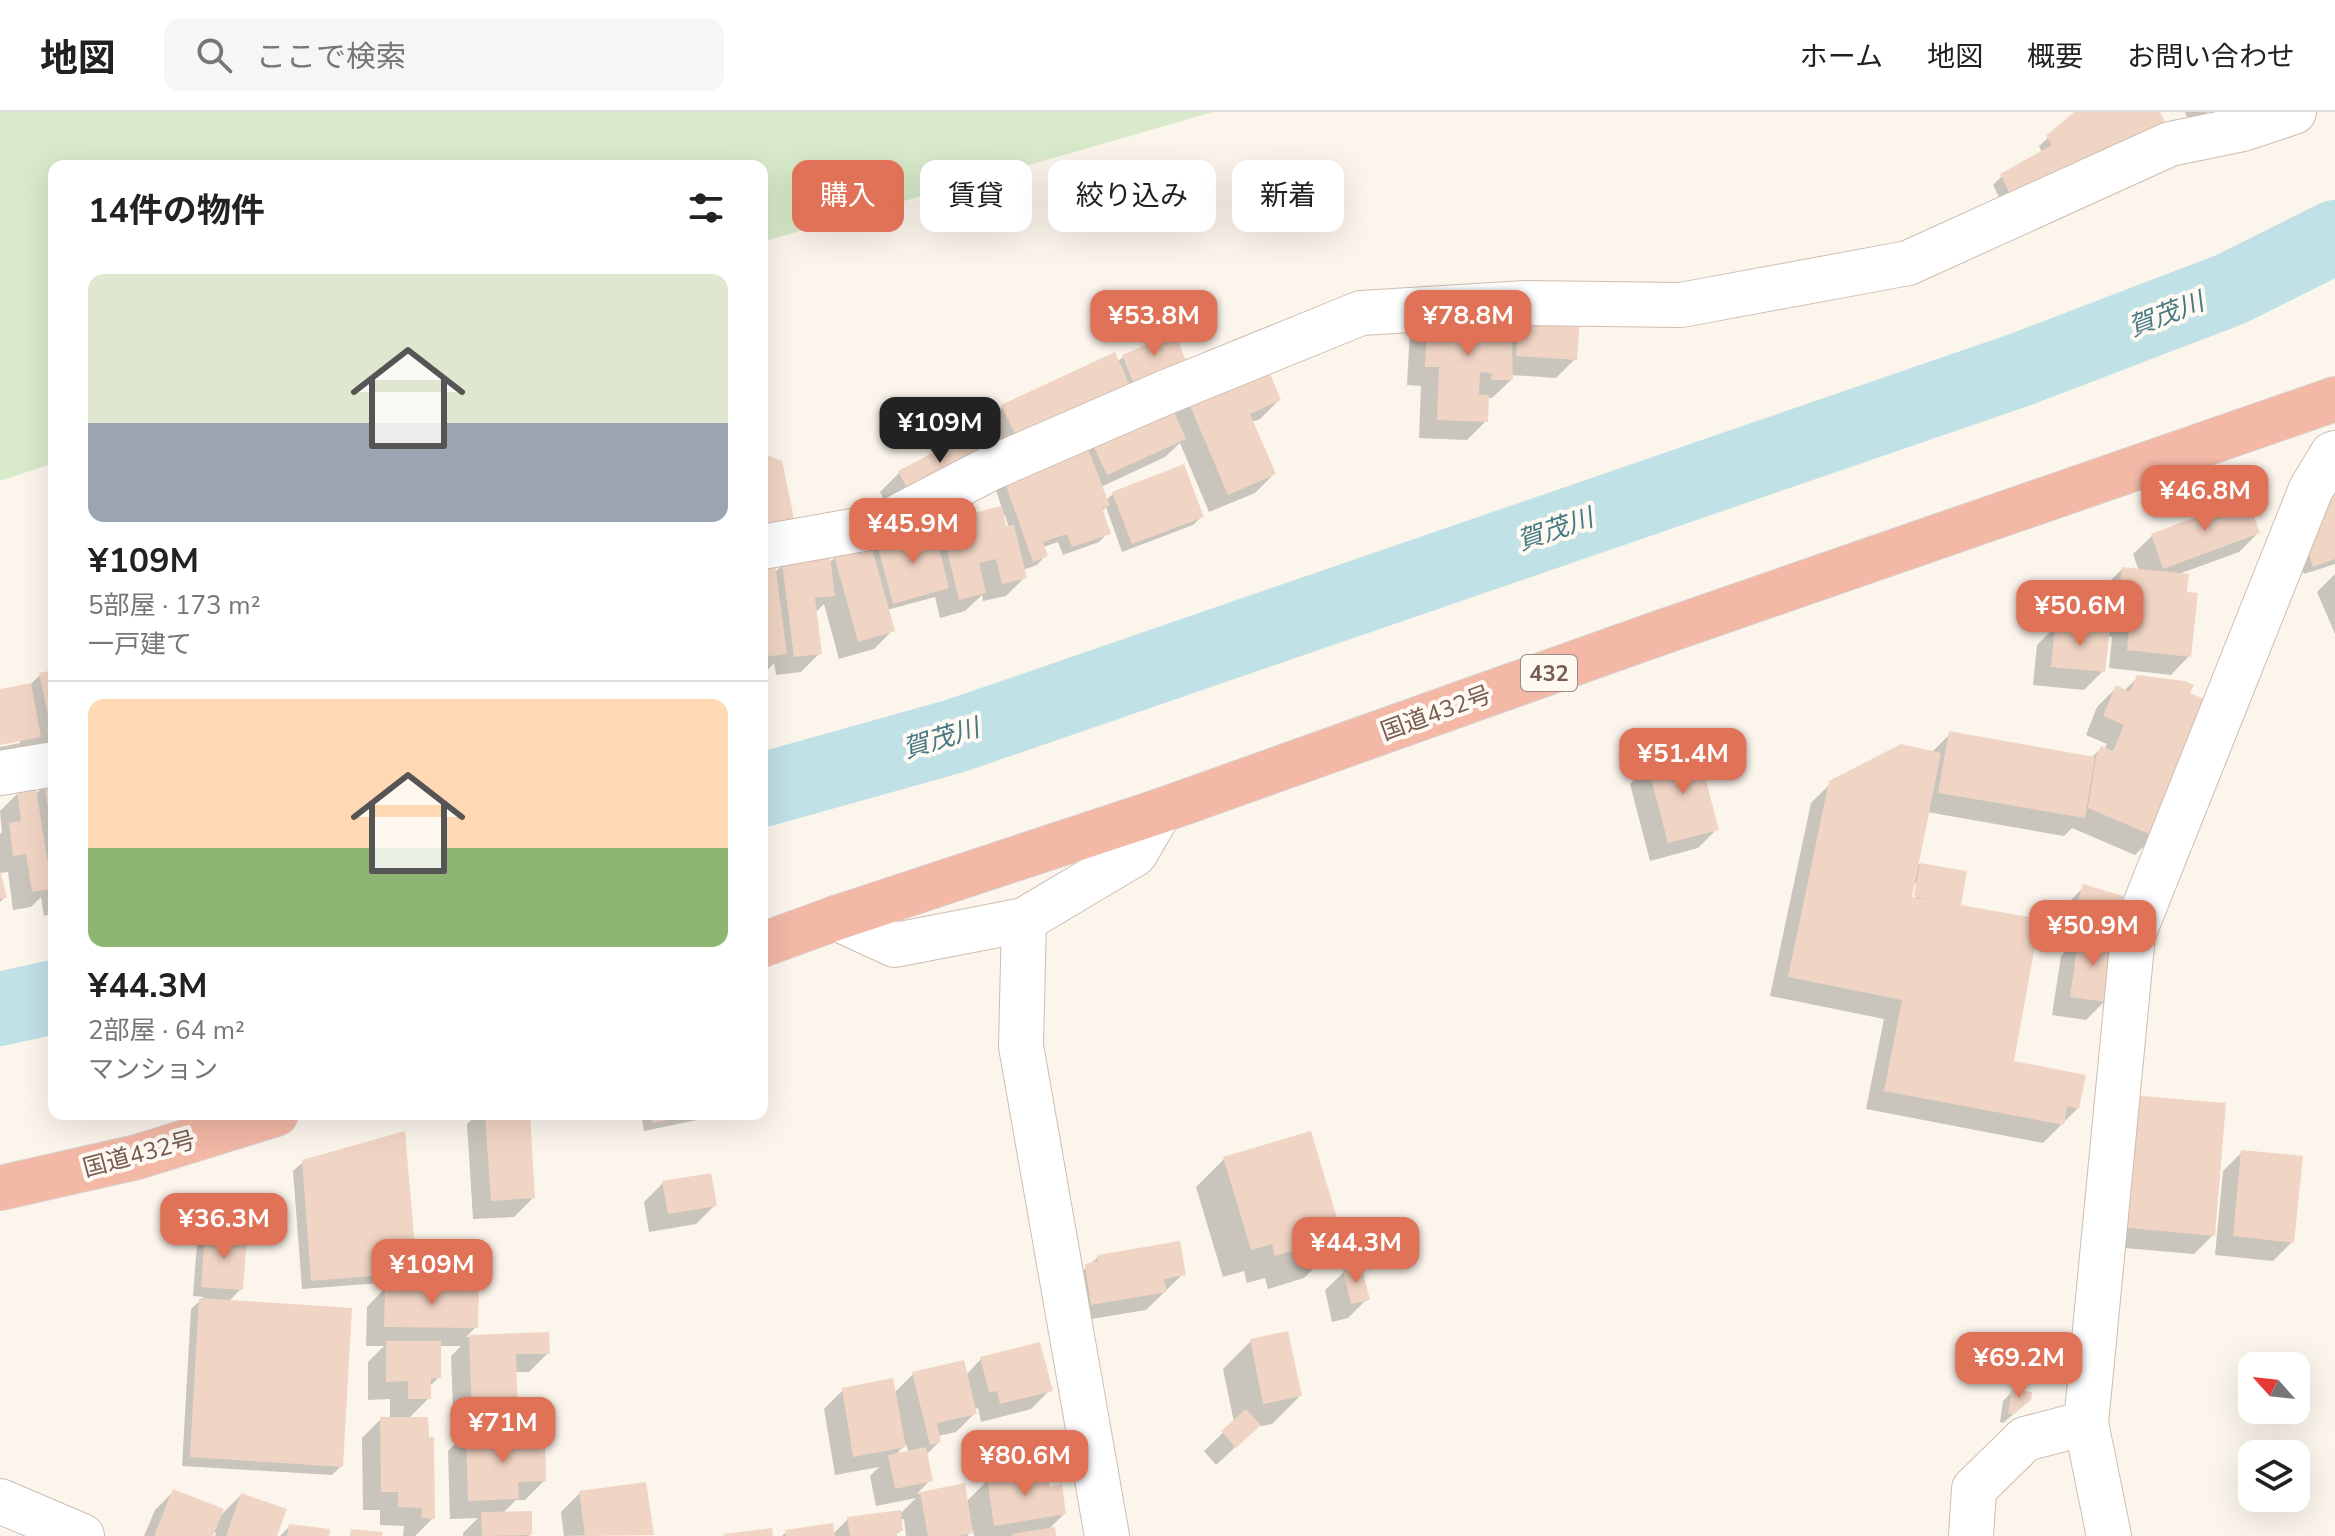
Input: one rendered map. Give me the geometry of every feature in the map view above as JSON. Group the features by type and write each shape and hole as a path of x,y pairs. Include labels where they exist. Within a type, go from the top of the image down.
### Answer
{"highway":[{"name":"国道432号","path":"768,943 1160,811 1648,637 2335,399"},
{"name":"国道432号","path":"0,1188 137,1157 257,1120"}],"street":[{"path":"768,546 880,526 989,469 1164,393 1361,313 1526,303 1681,305 1908,263 2170,144 2243,129 2294,112"},
{"path":"2109,1536 2086,1423 2133,935 2311,489 2335,453"},
{"path":"0,773 48,765"},
{"path":"836,918 895,945 1024,920 1135,854 1160,811"},
{"path":"1024,920 1021,1046 1107,1536"},
{"path":"1971,1536 1974,1489 2025,1439 2086,1423"},
{"path":"0,1501 82,1536"}],"green space":[{"path":"0,112 1213,112 1032,164 1032,160 920,160 920,196 904,201 904,160 792,160 792,232 797,232 768,240 768,160 48,160 48,465 0,481"}],"building":[{"path":"2074,112 2160,112 2170,131 2012,198 2000,174 2052,145 2046,136"},
{"path":"1428,306 1511,311 1513,380 1491,380 1492,373 1480,372 1479,394 1489,395 1488,422 1437,420 1439,367 1425,367"},
{"path":"1519,313 1580,318 1577,360 1516,356"},
{"path":"1175,333 1186,361 1133,382 1122,355"},
{"path":"1115,352 1131,388 1018,440 1001,405"},
{"path":"1264,360 1281,400 1250,414 1276,474 1228,495 1185,394"},
{"path":"1169,400 1186,439 1107,475 1089,436"},
{"path":"969,434 982,458 911,496 898,471"},
{"path":"1085,441 1110,506 1102,508 1111,534 1072,547 1067,534 1043,542 1048,556 1033,562 1004,480"},
{"path":"768,455 782,461 795,523 768,529"},
{"path":"1184,464 1204,517 1132,544 1112,492"},
{"path":"2335,486 2335,559 2313,567 2304,540"},
{"path":"2247,498 2260,533 2163,569 2151,534"},
{"path":"1002,506 1006,526 1014,525 1027,578 1002,584 996,559 979,563 986,593 959,600 940,521"},
{"path":"934,528 949,588 893,604 877,544"},
{"path":"871,545 895,631 858,642 834,555"},
{"path":"830,557 835,596 815,598 822,654 794,657 782,563"},
{"path":"775,563 787,654 768,656 768,564"},
{"path":"2122,567 2189,574 2187,592 2198,593 2191,657 2127,650 2130,619 2107,616 2110,596 2118,597"},
{"path":"2055,624 2110,630 2105,672 2051,667"},
{"path":"48,671 48,715 39,673"},
{"path":"2137,675 2185,681 2194,685 2190,693 2204,699 2156,837 2088,808 2096,757 2101,746 2113,751 2124,725 2103,716 2116,685 2130,692"},
{"path":"31,683 41,737 0,745 0,689"},
{"path":"1949,731 2095,757 2085,818 1938,793"},
{"path":"1901,744 1941,753 1912,897 1927,900 1914,896 1920,863 1967,871 1961,905 2040,919 2014,1061 2086,1075 2079,1109 2067,1106 2064,1125 1884,1091 1902,1000 1788,977 1829,781"},
{"path":"1698,750 1719,830 1668,843 1647,763"},
{"path":"48,782 48,808 44,783"},
{"path":"36,788 48,864 48,890 32,892 26,854 13,856 9,823 21,821 17,791"},
{"path":"0,870 7,898 0,899"},
{"path":"2083,884 2123,896 2110,939 2070,927"},
{"path":"2079,935 2116,940 2107,1002 2070,997"},
{"path":"2130,1095 2226,1103 2215,1236 2119,1227"},
{"path":"485,1120 530,1120 535,1198 491,1201"},
{"path":"405,1131 417,1272 311,1281 302,1160"},
{"path":"1311,1131 1337,1218 1326,1220 1335,1251 1296,1263 1292,1251 1275,1256 1272,1244 1251,1250 1223,1157"},
{"path":"2241,1150 2303,1156 2294,1243 2233,1236"},
{"path":"711,1173 717,1206 668,1214 662,1181"},
{"path":"205,1232 247,1235 243,1290 201,1287"},
{"path":"1180,1241 1186,1275 1164,1279 1167,1292 1091,1305 1085,1264 1098,1261 1097,1255"},
{"path":"1361,1265 1370,1300 1351,1304 1343,1270"},
{"path":"385,1286 479,1286 478,1328 384,1327"},
{"path":"199,1298 352,1308 343,1467 190,1457"},
{"path":"1288,1331 1302,1396 1263,1404 1250,1339"},
{"path":"549,1332 550,1354 516,1354 518,1415 472,1417 469,1335"},
{"path":"386,1341 441,1341 441,1378 431,1378 431,1399 408,1399 408,1381 386,1382"},
{"path":"1040,1342 1053,1391 1000,1404 997,1391 989,1392 980,1357"},
{"path":"964,1360 977,1414 937,1423 941,1442 930,1445 912,1372"},
{"path":"893,1378 906,1447 853,1457 842,1388"},
{"path":"2012,1389 2032,1392 2031,1400 2014,1414 2008,1414"},
{"path":"1246,1409 1261,1425 1236,1448 1221,1431"},
{"path":"380,1417 428,1417 429,1437 434,1437 435,1519 421,1518 422,1508 398,1507 398,1492 381,1492"},
{"path":"466,1430 487,1430 487,1438 545,1436 546,1481 518,1482 519,1499 468,1501"},
{"path":"926,1447 933,1481 895,1489 888,1455"},
{"path":"1046,1469 1050,1487 1062,1484 1066,1514 994,1526 987,1478"},
{"path":"646,1482 654,1535 585,1536 579,1491"},
{"path":"965,1483 973,1533 928,1536 920,1492"},
{"path":"173,1489 224,1509 213,1536 154,1536"},
{"path":"241,1493 287,1509 277,1536 226,1536"},
{"path":"901,1510 903,1531 897,1532 897,1536 850,1536 847,1517"},
{"path":"532,1511 532,1535 482,1536 481,1512"},
{"path":"833,1523 835,1536 786,1536 785,1530"},
{"path":"289,1524 330,1529 329,1536 287,1536"},
{"path":"1055,1527 1056,1536 1012,1536 1012,1534"},
{"path":"772,1528 773,1536 724,1536 724,1534"},
{"path":"351,1529 383,1532 382,1536 350,1536"}],"waterway":[{"name":"賀茂川","path":"768,788 955,736 2022,369 2231,289 2335,237"},
{"name":"賀茂川","path":"0,1009 48,998"}]}
